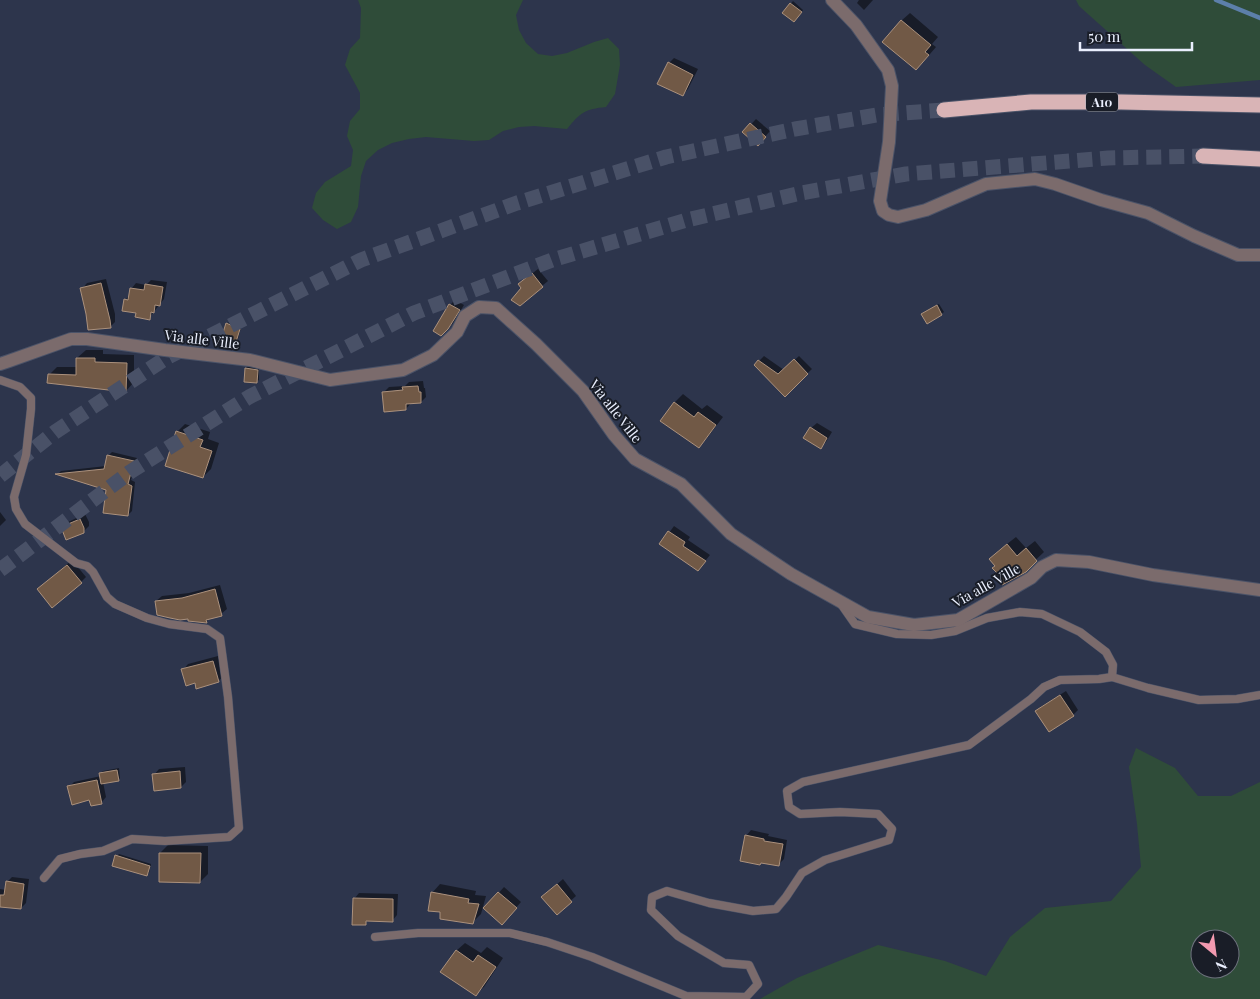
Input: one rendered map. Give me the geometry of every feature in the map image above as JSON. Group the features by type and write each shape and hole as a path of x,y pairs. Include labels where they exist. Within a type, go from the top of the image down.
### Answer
{"highway":[{"name":"A10","path":"944,110 1031,102 1260,105"},
{"path":"1204,156 1260,159"}],"street":[{"path":"832,0 856,25 888,70 892,86 889,142 880,201 882,211 898,217 926,210 986,184 1035,179 1148,213 1238,255 1260,255"},
{"name":"Via alle Ville","path":"0,364 71,339 87,339 250,360 330,380 403,370 433,355 457,332 465,316 479,307 496,308 536,344 583,391 614,435 635,459 681,484 731,534 791,574 868,616 914,625 958,620 1031,578 1042,567 1056,560 1089,562 1153,574 1260,590"}],"lane":[{"path":"0,380 20,387 31,398 26,455 14,497 16,509 25,524 76,563 87,566 94,572 107,597 115,604 147,618 169,624 207,629 220,638 228,697 239,828 229,837 165,841 132,839 103,851 60,859 44,878"},
{"path":"838,600 855,624 897,634 931,634 955,631 987,618 1020,612 1042,614 1080,632 1106,652 1113,665 1112,676"},
{"path":"375,937 418,933 510,933 547,942 592,957 686,996 746,996 758,984 749,965 724,963 678,936 652,910 652,897 667,891 710,903 753,911 776,909 786,898 802,873 825,860 889,840 892,829 878,814 840,812 800,814 789,807 788,791 803,782 969,745 1031,699 1044,687 1060,680 1112,676 1148,688 1199,700 1237,699 1260,695"}],"green space":[{"path":"358,0 523,0 516,15 519,30 526,43 538,54 552,56 567,53 608,38 619,49 620,65 615,94 606,107 584,113 567,129 534,126 519,127 503,131 489,140 474,141 426,137 392,143 378,150 366,161 361,176 358,207 351,222 337,229 323,220 312,208 316,193 325,182 351,166 353,150 347,136 350,121 360,109 360,93 345,65 350,49 360,38 361,8"},
{"path":"1076,0 1260,0 1260,80 1176,87 1145,65 1079,6"},
{"path":"1136,748 1175,768 1198,796 1231,796 1260,782 1260,999 760,999 797,978 878,945 945,961 986,976 1010,937 1045,908 1111,901 1141,867 1129,767"}],"building":[{"path":"790,3 802,12 794,22 782,13"},
{"path":"901,20 931,45 925,52 929,55 916,70 882,42"},
{"path":"668,62 693,75 683,96 657,84"},
{"path":"750,123 766,137 758,146 742,132"},
{"path":"532,273 543,287 520,306 511,300 521,288 518,284"},
{"path":"101,283 111,328 88,330 80,288"},
{"path":"145,284 163,287 160,306 155,305 154,313 151,312 150,320 135,317 136,313 122,311 124,299 128,300 130,288 144,290"},
{"path":"449,304 460,310 448,329 441,336 433,331"},
{"path":"937,305 942,315 927,324 921,314"},
{"path":"226,323 240,329 236,342 222,336"},
{"path":"76,358 95,358 95,362 127,363 126,392 47,383 48,374 76,375"},
{"path":"794,359 808,374 785,397 754,365 758,360 778,374"},
{"path":"245,368 258,370 257,383 244,382"},
{"path":"418,386 419,392 421,392 421,403 406,404 406,410 384,412 382,392 403,390 402,387"},
{"path":"674,402 694,417 698,412 716,425 699,448 660,421"},
{"path":"810,427 827,438 821,449 803,438"},
{"path":"176,431 203,440 200,447 212,451 203,478 165,466"},
{"path":"107,455 134,461 128,484 132,486 128,516 103,513 106,490 55,474 104,469"},
{"path":"80,519 84,533 66,540 61,527"},
{"path":"668,531 685,542 683,546 706,561 698,571 659,544"},
{"path":"1007,544 1017,556 1026,548 1037,561 1026,572 1002,585 994,575 997,573 992,568 995,566 989,559"},
{"path":"67,565 82,583 52,608 37,589"},
{"path":"215,589 222,616 206,620 207,623 157,615 155,601 182,598"},
{"path":"213,661 219,682 196,689 195,683 186,686 181,669"},
{"path":"1060,695 1074,716 1049,732 1035,711"},
{"path":"117,770 119,781 101,784 99,773"},
{"path":"180,771 181,788 154,791 152,774"},
{"path":"97,780 102,804 91,806 89,800 72,805 67,786"},
{"path":"745,835 783,844 779,866 740,861"},
{"path":"159,853 201,853 200,883 159,882"},
{"path":"115,855 150,866 147,876 112,866"},
{"path":"6,881 24,884 21,909 0,907 0,895 4,895"},
{"path":"557,884 572,902 557,915 541,897"},
{"path":"431,892 469,899 468,903 479,904 473,924 440,919 440,912 428,911"},
{"path":"498,892 517,908 502,925 483,908"},
{"path":"353,898 393,899 393,922 366,921 366,925 352,925"},
{"path":"456,950 473,962 478,955 496,967 476,996 440,972"}],"waterway":[{"path":"1216,0 1260,18"}],"tunnel":[{"path":"0,476 55,432 166,358 361,260 517,203 666,157 795,129 877,115 944,110"},
{"path":"0,570 130,472 249,397 414,313 552,260 687,220 801,193 906,174 1108,158 1203,156"}]}
